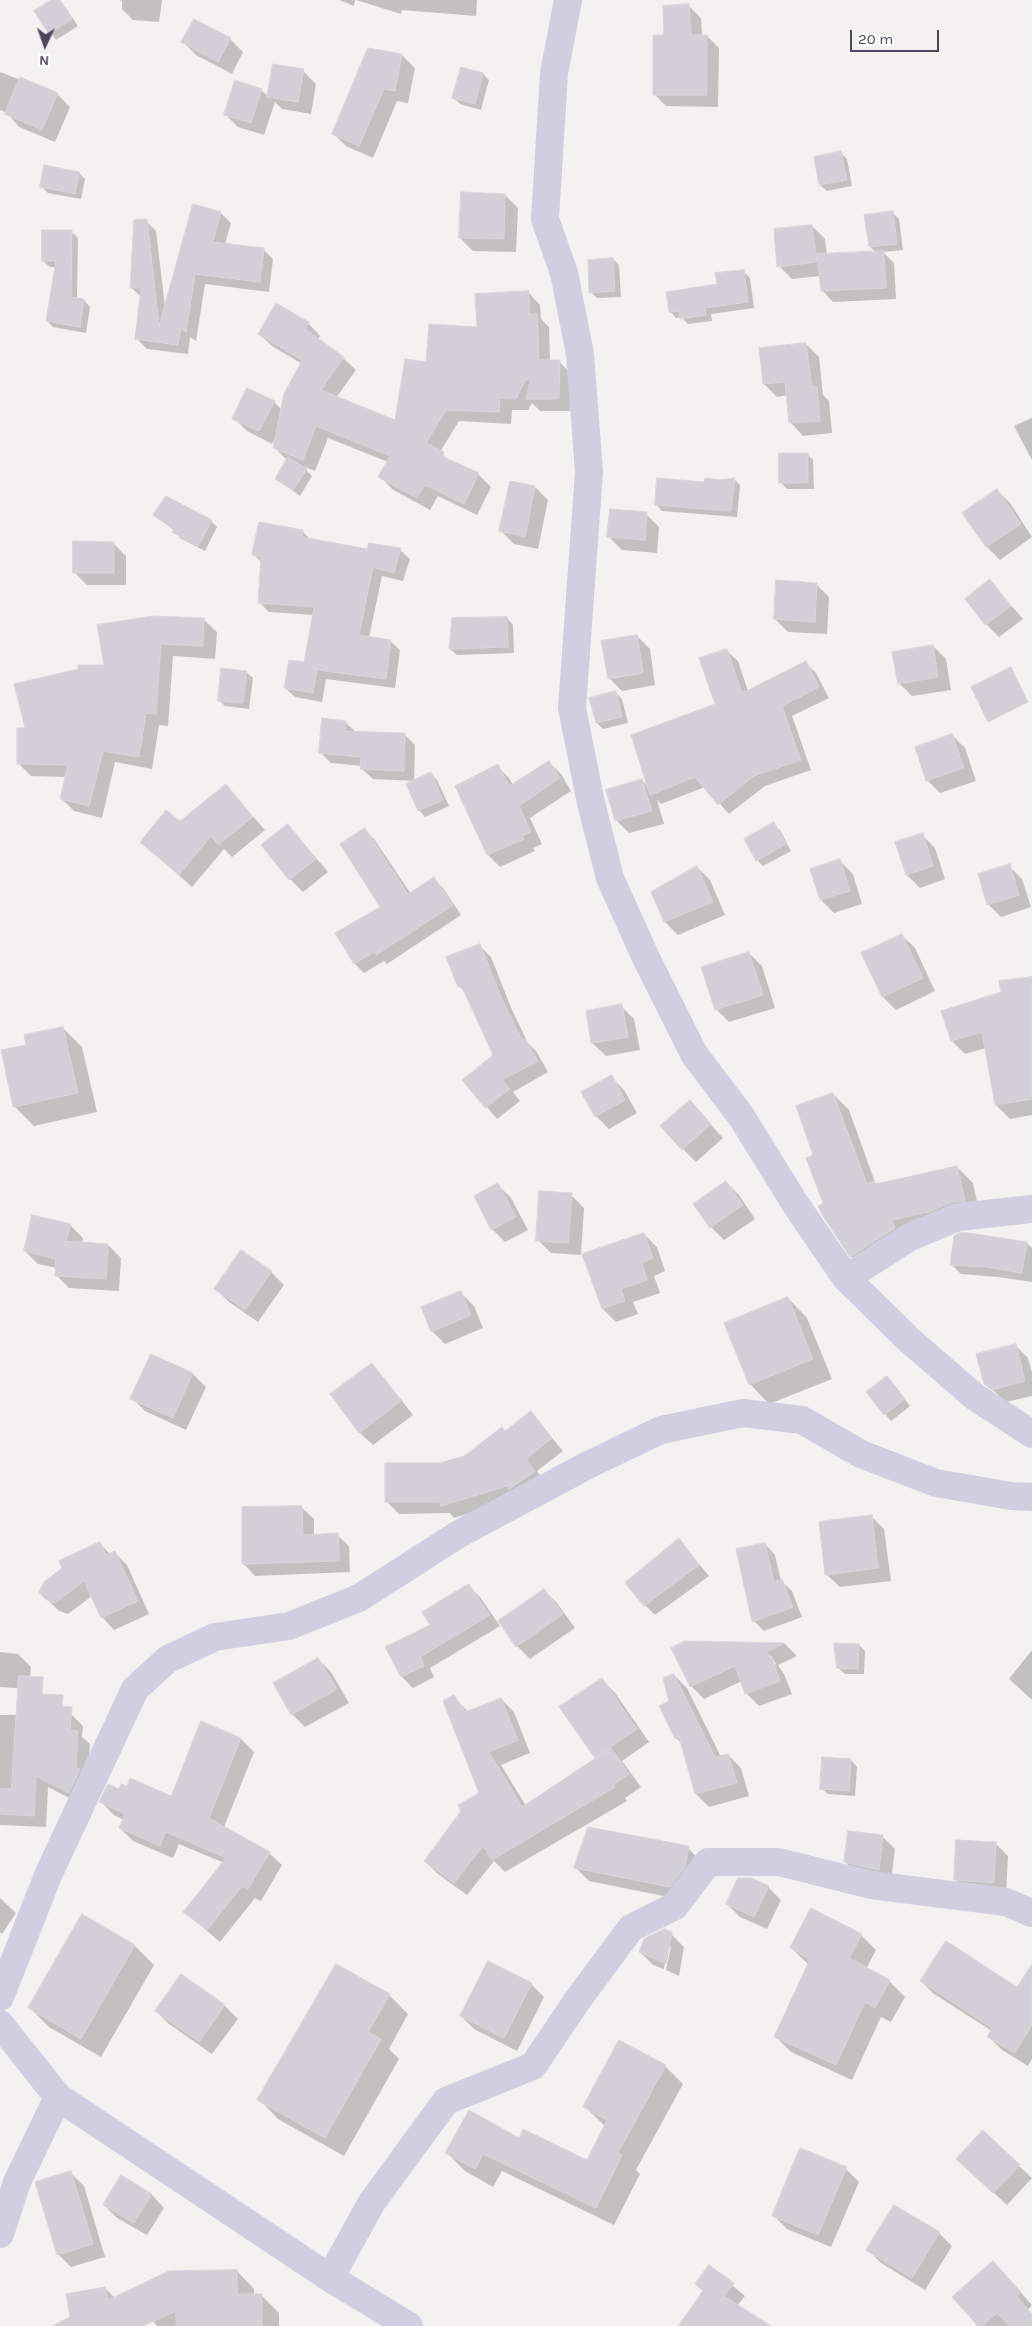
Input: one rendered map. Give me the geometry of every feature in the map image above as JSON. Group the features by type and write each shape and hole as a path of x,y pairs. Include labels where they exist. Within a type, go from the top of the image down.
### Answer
{"street":[{"path":"568,0 554,73 545,219 564,273 580,354 590,472 572,708 591,802 610,878 646,958 694,1054 740,1116 796,1205 846,1278 908,1339 975,1397 1032,1434"},
{"path":"846,1278 910,1237 958,1216 1032,1208"},
{"path":"0,1997 49,1873 135,1688 168,1659 215,1638 289,1626 359,1598 459,1534 588,1465 661,1430 743,1413 802,1420 861,1454 936,1483 1011,1496 1032,1497"},
{"path":"330,2278 372,2202 446,2101 533,2066 579,1998 631,1928 675,1906 708,1862 779,1862 871,1885 1006,1902 1032,1913"},
{"path":"0,2024 58,2097 330,2278 409,2326"},
{"path":"0,2234 17,2182 58,2097"}],"building":[{"path":"51,0 60,0 72,19 49,34 34,11"},
{"path":"689,4 691,35 707,35 707,95 653,95 653,35 664,35 663,6"},
{"path":"194,19 231,38 218,62 181,42"},
{"path":"368,48 402,54 395,91 384,89 359,146 332,134"},
{"path":"273,64 304,69 298,102 267,97"},
{"path":"461,67 483,73 475,104 452,98"},
{"path":"20,77 58,93 42,130 5,114"},
{"path":"235,80 262,89 251,123 224,115"},
{"path":"841,151 847,180 819,185 814,157"},
{"path":"44,165 79,172 75,194 40,187"},
{"path":"461,192 505,194 504,239 459,238"},
{"path":"193,204 221,212 213,242 264,248 260,282 195,274 186,332 181,328 178,345 135,339 141,288 130,288 134,220 147,219 159,326"},
{"path":"893,211 897,244 869,247 864,215"},
{"path":"812,225 817,262 777,267 774,229"},
{"path":"42,230 72,230 71,297 84,299 80,327 46,321 56,261 42,261"},
{"path":"884,251 886,288 821,291 817,254"},
{"path":"613,258 615,291 589,293 588,260"},
{"path":"744,270 748,302 705,308 706,315 680,319 679,311 669,312 666,292 717,284 715,273"},
{"path":"529,291 529,314 537,314 539,360 560,360 559,399 526,399 530,381 526,379 516,399 500,398 499,412 446,410 426,443 444,452 442,456 479,473 464,504 425,485 417,498 378,477 390,456 316,426 303,460 273,448 284,394 302,360 258,334 276,303 309,322 305,329 344,357 321,390 395,420 405,359 426,362 429,324 477,327 475,294"},
{"path":"806,343 812,387 817,387 820,421 789,423 785,382 763,384 759,348"},
{"path":"247,388 275,401 259,431 232,419"},
{"path":"779,453 808,453 808,483 779,483"},
{"path":"288,457 307,469 293,490 275,479"},
{"path":"657,478 704,482 705,478 721,480 735,478 731,511 655,505"},
{"path":"510,481 535,486 525,537 499,531"},
{"path":"997,489 1021,524 986,547 962,513"},
{"path":"166,496 212,520 198,546 172,532 174,530 153,515"},
{"path":"610,509 647,512 645,540 607,537"},
{"path":"259,522 303,530 302,537 367,549 369,543 401,548 394,573 373,567 359,635 391,640 386,679 317,670 313,693 284,688 289,660 304,662 314,607 258,603 261,557 252,555"},
{"path":"73,541 114,542 114,573 73,573"},
{"path":"990,579 1011,606 985,625 965,599"},
{"path":"776,580 817,583 815,622 774,619"},
{"path":"153,616 204,618 203,646 161,644 156,714 146,713 139,757 103,751 89,806 60,799 68,765 17,764 17,728 25,728 14,684 78,669 78,665 104,665 97,625"},
{"path":"507,617 508,647 449,649 452,618"},
{"path":"637,635 643,673 608,679 601,641"},
{"path":"933,645 938,677 898,684 892,652"},
{"path":"727,649 742,693 806,661 819,687 782,706 801,760 754,776 718,805 695,777 650,795 631,735 715,704 699,658"},
{"path":"1011,667 1028,702 988,722 971,687"},
{"path":"221,668 247,671 243,703 218,701"},
{"path":"616,691 622,717 596,723 589,698"},
{"path":"322,718 346,721 345,731 405,733 404,771 360,769 361,757 319,753"},
{"path":"952,734 964,768 926,781 915,747"},
{"path":"549,761 560,778 519,806 531,832 522,836 524,839 487,855 455,786 498,764 509,786"},
{"path":"431,772 443,800 418,811 406,784"},
{"path":"642,779 652,811 615,821 606,790"},
{"path":"226,784 253,817 218,845 211,836 179,875 140,842 166,810 180,821"},
{"path":"774,822 786,844 756,861 744,839"},
{"path":"288,824 316,859 289,880 261,845"},
{"path":"365,828 408,894 434,877 453,905 376,955 374,952 354,964 335,933 380,907 340,844"},
{"path":"923,833 933,866 906,875 895,842"},
{"path":"840,859 850,891 820,900 810,869"},
{"path":"1010,864 1019,895 987,905 978,874"},
{"path":"697,866 713,902 664,922 651,892"},
{"path":"902,934 923,978 882,997 861,953"},
{"path":"480,944 501,997 522,1040 525,1038 538,1061 502,1080 510,1089 485,1108 462,1080 493,1055 461,985 458,987 446,957"},
{"path":"749,952 763,995 715,1010 701,967"},
{"path":"1032,977 1032,1099 995,1105 982,1032 951,1041 941,1011 1001,992 999,981"},
{"path":"622,1004 628,1037 591,1043 586,1011"},
{"path":"63,1027 78,1093 13,1107 1,1050 26,1045 24,1035"},
{"path":"612,1075 625,1100 595,1117 581,1092"},
{"path":"833,1093 867,1184 874,1181 876,1184 957,1166 965,1201 952,1202 929,1212 892,1220 895,1228 850,1257 818,1206 823,1203 806,1158 813,1155 796,1106"},
{"path":"690,1100 711,1124 682,1150 660,1126"},
{"path":"726,1181 743,1205 710,1228 693,1204"},
{"path":"498,1183 516,1217 491,1230 474,1196"},
{"path":"539,1191 572,1193 568,1243 536,1241"},
{"path":"32,1215 71,1224 66,1241 108,1244 106,1279 55,1276 56,1259 24,1251"},
{"path":"962,1232 1027,1242 1022,1273 987,1267 950,1265 954,1236"},
{"path":"644,1233 653,1258 642,1263 647,1280 621,1289 625,1301 602,1309 582,1254"},
{"path":"241,1250 272,1271 245,1310 214,1289"},
{"path":"461,1291 471,1315 431,1332 421,1307"},
{"path":"788,1297 813,1359 749,1385 724,1323"},
{"path":"1016,1344 1025,1381 992,1390 984,1384 976,1354"},
{"path":"151,1354 193,1373 173,1418 130,1399"},
{"path":"372,1363 401,1401 359,1433 330,1394"},
{"path":"887,1376 905,1399 884,1415 866,1392"},
{"path":"531,1411 552,1438 526,1459 535,1471 509,1489 507,1486 441,1506 440,1502 385,1502 385,1463 440,1463 464,1456 502,1427 505,1431"},
{"path":"302,1506 303,1535 338,1533 339,1561 242,1564 242,1507"},
{"path":"872,1515 878,1568 825,1575 819,1522"},
{"path":"679,1538 699,1565 644,1606 625,1583"},
{"path":"100,1542 106,1555 115,1551 138,1601 101,1618 84,1581 55,1603 45,1599 39,1592 44,1582 62,1568 59,1561"},
{"path":"765,1543 774,1582 782,1579 793,1607 752,1622 736,1549"},
{"path":"469,1584 490,1615 420,1657 424,1666 401,1677 385,1647 430,1625 422,1612"},
{"path":"544,1589 563,1614 516,1647 498,1621"},
{"path":"685,1641 785,1643 766,1652 772,1659 780,1681 745,1694 735,1666 690,1687 671,1648"},
{"path":"834,1643 859,1644 858,1669 837,1668"},
{"path":"318,1658 337,1689 291,1715 273,1683"},
{"path":"674,1674 715,1757 728,1754 737,1783 695,1794 679,1737 675,1739 659,1706 669,1701 663,1678"},
{"path":"19,1676 43,1677 42,1694 63,1695 62,1706 72,1707 70,1730 78,1731 76,1767 80,1769 69,1793 36,1776 34,1816 0,1814 0,1789 11,1789"},
{"path":"602,1678 637,1729 595,1758 559,1707"},
{"path":"454,1695 465,1712 501,1698 518,1740 489,1752 522,1807 611,1748 629,1774 613,1785 615,1787 492,1860 483,1846 454,1883 424,1861 461,1811 458,1805 479,1793 443,1701"},
{"path":"201,1721 241,1738 209,1818 270,1852 248,1889 242,1886 207,1930 183,1912 226,1858 166,1832 160,1846 119,1828 125,1814 99,1802 108,1784 119,1789 121,1784 127,1786 130,1778 171,1796"},
{"path":"822,1757 851,1759 849,1791 820,1789"},
{"path":"588,1827 689,1846 685,1867 670,1887 574,1868"},
{"path":"848,1831 883,1835 879,1870 844,1862"},
{"path":"956,1840 996,1842 994,1883 954,1880"},
{"path":"738,1878 751,1878 769,1886 754,1917 726,1904"},
{"path":"811,1908 862,1934 849,1958 890,1980 875,2008 865,2002 836,2065 774,2037 810,1959 790,1948"},
{"path":"82,1914 135,1945 81,2039 28,2008"},
{"path":"664,1929 672,1932 666,1964 639,1952 644,1939"},
{"path":"946,1941 1017,1987 1032,1964 1032,2025 1015,2053 987,2037 992,2028 920,1981"},
{"path":"488,1961 532,1983 504,2038 460,2016"},
{"path":"336,1964 390,1994 368,2032 381,2039 325,2138 257,2100"},
{"path":"181,1974 225,2005 199,2042 155,2011"},
{"path":"619,2040 666,2065 618,2153 622,2155 596,2208 483,2154 475,2169 445,2153 469,2110 519,2138 523,2129 587,2160 607,2120 583,2107"},
{"path":"983,2130 1020,2165 993,2193 956,2159"},
{"path":"800,2148 847,2167 818,2235 772,2216"},
{"path":"71,2171 93,2244 57,2255 35,2182"},
{"path":"121,2175 152,2194 134,2223 103,2205"},
{"path":"894,2205 940,2232 912,2278 866,2250"},
{"path":"993,2261 1021,2292 1016,2296 1032,2314 1032,2326 1009,2326 997,2313 982,2326 978,2326 952,2297"},
{"path":"709,2265 734,2283 724,2296 771,2326 678,2326 703,2291 695,2284"},
{"path":"237,2270 237,2294 262,2294 262,2326 176,2326 176,2311 143,2326 52,2326 70,2317 66,2294 105,2287 108,2300 169,2271"}]}
